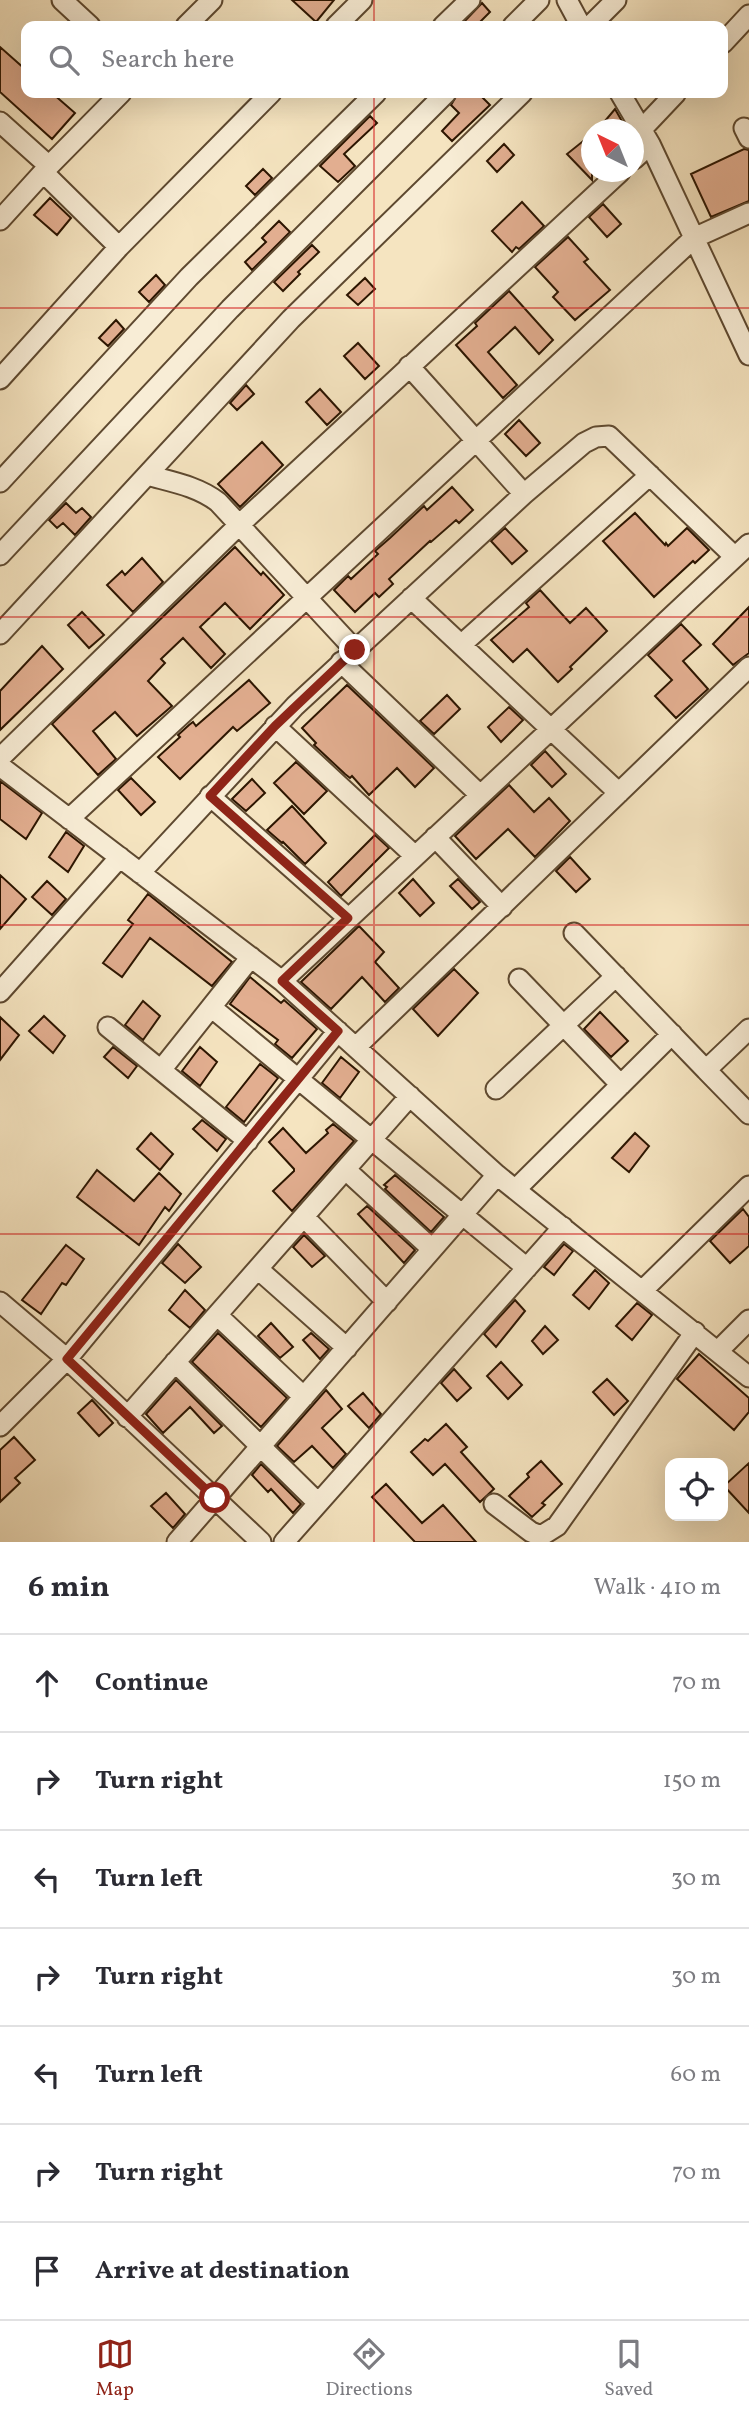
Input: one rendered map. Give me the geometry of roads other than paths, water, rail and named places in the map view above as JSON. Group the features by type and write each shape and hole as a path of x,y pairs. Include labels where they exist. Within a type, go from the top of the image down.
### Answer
{"street":[{"path":"62,0 85,21"},
{"path":"191,21 212,0"},
{"path":"342,21 362,0"},
{"path":"448,21 470,0"},
{"path":"518,21 539,0"},
{"path":"567,0 578,21"},
{"path":"595,21 616,0"},
{"path":"728,38 749,15"},
{"path":"0,220 116,98"},
{"path":"0,379 119,247 266,98"},
{"path":"0,482 204,262 371,98"},
{"path":"0,555 247,291 441,98"},
{"path":"0,634 317,293 517,98"},
{"path":"623,98 646,137 748,350"},
{"path":"644,141 673,98"},
{"path":"0,122 119,247"},
{"path":"0,758 239,525 609,182"},
{"path":"69,819 694,238 749,213"},
{"path":"410,366 524,494"},
{"path":"140,873 275,726 348,656 524,494 584,443 596,437 609,436 650,475 742,550 282,981"},
{"path":"146,475 206,493 218,502 306,599 348,656 480,795"},
{"path":"461,645 650,475"},
{"path":"411,598 619,793"},
{"path":"356,1047 749,667"},
{"path":"275,726 415,856"},
{"path":"0,766 282,981 497,1175 749,1377"},
{"path":"210,796 348,918"},
{"path":"435,837 502,907"},
{"path":"0,992 120,857"},
{"path":"575,933 749,1114"},
{"path":"161,1070 251,957"},
{"path":"496,1089 616,976"},
{"path":"519,979 621,1084"},
{"path":"211,1007 527,1268"},
{"path":"108,1027 247,1141"},
{"path":"706,1070 749,1029"},
{"path":"0,1426 67,1359 338,1031"},
{"path":"516,1189 672,1034"},
{"path":"127,1417 411,1096"},
{"path":"345,1170 432,1249"},
{"path":"177,1542 497,1175"},
{"path":"643,1290 749,1186"},
{"path":"304,1217 387,1301"},
{"path":"284,1542 563,1227"},
{"path":"258,1269 347,1348"},
{"path":"0,1302 67,1359 261,1542"},
{"path":"217,1315 304,1397"},
{"path":"718,1351 749,1320"},
{"path":"495,1504 531,1532 541,1536 557,1526 695,1332"},
{"path":"175,1362 318,1503"}]}
